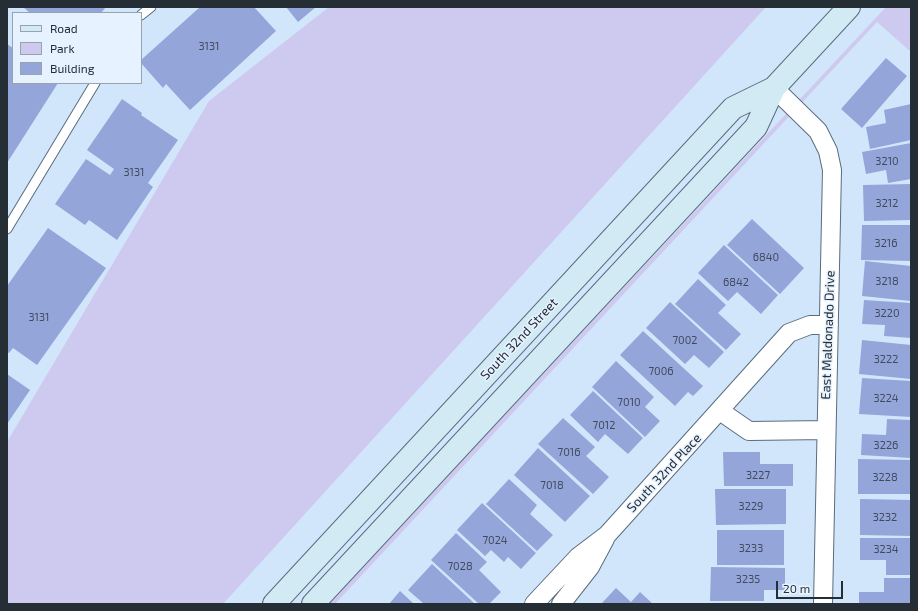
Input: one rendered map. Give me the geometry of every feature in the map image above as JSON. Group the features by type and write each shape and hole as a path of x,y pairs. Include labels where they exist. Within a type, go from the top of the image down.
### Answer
{"main road":[{"name":"South 32nd Street","path":"313,604 756,127 774,88 849,7"},
{"name":"South 32nd Street","path":"274,604 733,108 774,88"}],"street":[{"name":"East Maldonado Drive","path":"774,88 818,131 828,151 832,170 823,604"},
{"name":"South 32nd Place","path":"534,604 578,557 607,535 789,333 810,325 829,325"},
{"path":"720,411 749,431 826,430"},
{"name":"South 32nd Place","path":"561,604 590,567 607,535"}],"lane":[{"path":"142,14 151,7"},
{"path":"7,229 94,84"}],"green space":[{"path":"329,7 766,7 223,604 7,604 7,442 209,101"},
{"path":"886,7 911,7 911,52 877,22 335,604 328,604"}],"building":[{"path":"23,7 106,7 102,12 29,12"},
{"path":"200,7 254,7 276,31 190,110 166,84 163,88 142,64 142,59"},
{"path":"286,7 316,7 298,22"},
{"path":"7,44 12,47 12,84 57,84 7,163"},
{"path":"886,58 907,76 862,128 841,109"},
{"path":"122,99 142,113 141,115 178,140 148,183 153,187 117,240 89,220 85,225 55,204 86,159 110,175 114,169 87,150"},
{"path":"911,104 911,140 870,149 866,127 886,123 884,110"},
{"path":"911,143 911,179 888,183 886,170 866,174 862,152"},
{"path":"911,184 911,220 864,221 863,185"},
{"path":"752,219 804,268 780,294 727,245"},
{"path":"862,225 911,225 911,261 861,260"},
{"path":"48,228 106,268 37,365 13,348 9,353 7,352 7,286"},
{"path":"724,245 778,295 761,314 737,292 728,301 698,273"},
{"path":"865,261 911,266 911,301 862,296"},
{"path":"698,279 726,305 718,313 741,334 726,350 675,304"},
{"path":"864,300 911,303 911,338 884,336 885,325 862,324"},
{"path":"670,302 724,352 709,368 694,355 685,364 646,328"},
{"path":"643,331 703,386 693,396 688,392 675,406 620,355"},
{"path":"862,340 911,345 911,379 859,374"},
{"path":"616,361 654,397 645,407 660,421 645,437 592,387"},
{"path":"7,374 30,390 7,424"},
{"path":"862,378 911,381 911,417 859,414"},
{"path":"593,391 643,438 628,454 605,434 598,442 570,415"},
{"path":"563,418 595,447 586,456 609,477 593,494 538,444"},
{"path":"887,419 911,420 911,458 861,455 862,434 886,435"},
{"path":"538,448 590,496 565,522 514,475"},
{"path":"723,452 760,452 760,464 793,464 793,486 724,486"},
{"path":"858,459 911,460 911,494 858,494"},
{"path":"509,479 537,505 530,514 553,535 537,551 486,504"},
{"path":"715,489 786,489 786,524 716,525"},
{"path":"860,499 911,500 911,536 860,535"},
{"path":"482,503 536,553 521,569 508,557 504,562 491,550 485,556 457,530"},
{"path":"717,530 784,530 784,565 717,565"},
{"path":"456,533 487,562 479,570 501,592 489,604 479,604 431,560"},
{"path":"860,538 911,538 911,575 886,575 886,560 860,560"},
{"path":"432,564 475,604 424,604 408,590"},
{"path":"711,567 785,568 785,590 764,590 764,601 710,601"},
{"path":"884,578 911,578 911,604 859,604 859,592 884,592"},
{"path":"616,588 631,602 640,592 653,604 601,604"},
{"path":"400,591 414,604 389,604"}]}
